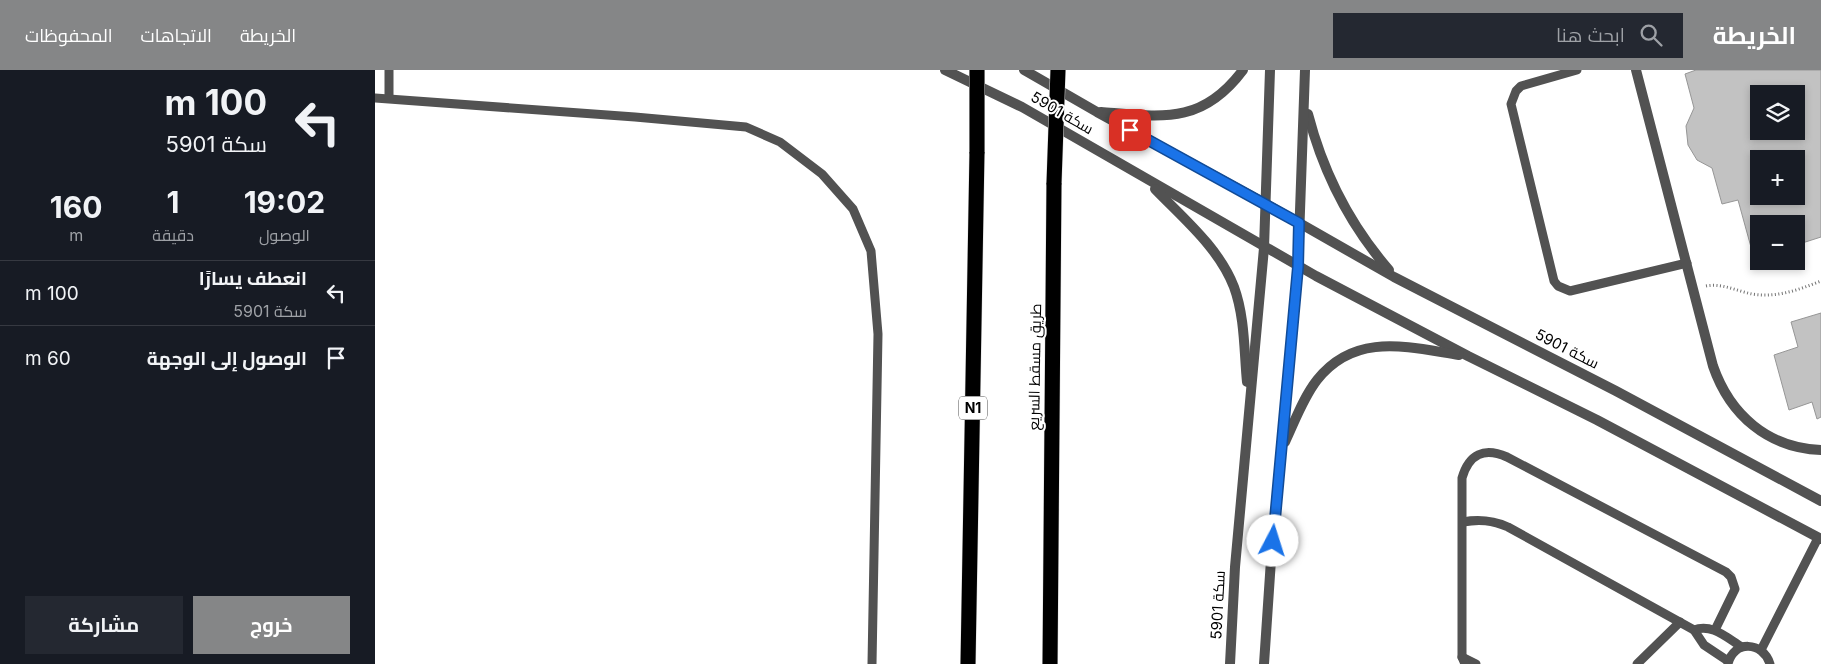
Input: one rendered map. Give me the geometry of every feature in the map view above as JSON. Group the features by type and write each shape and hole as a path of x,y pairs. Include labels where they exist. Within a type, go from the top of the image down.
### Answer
{"highway":[{"name":"N1","path":"968,664 977,70"},
{"name":"طريق مسقط السريع","path":"1050,664 1054,183 1058,70"}],"street":[{"name":"سكة 5901","path":"945,70 1022,107 1298,267 1468,356 1597,420 1819,539"},
{"name":"سكة 5901","path":"1024,70 1394,277 1616,391 1821,501"},
{"path":"1097,112 1150,116 1187,113 1204,106 1220,96 1233,84 1243,70"},
{"name":"سكة 5901","path":"1230,664 1235,567 1264,248 1270,70"},
{"path":"1264,664 1269,579 1298,267 1305,70"},
{"path":"1636,70 1719,383 1739,413 1753,425 1784,443 1801,448 1821,450"},
{"path":"1305,103 1312,130 1331,183 1360,232 1394,277"},
{"path":"1146,179 1206,242 1217,256 1234,287 1241,321 1249,408"},
{"path":"1281,449 1307,395 1316,381 1341,358 1356,351 1389,345 1468,356"}],"lane":[{"path":"389,70 389,98"},
{"path":"1577,70 1521,86 1516,91 1511,104 1554,281 1558,286 1570,291 1687,263"},
{"path":"375,98 746,127 780,142 822,174 853,209 871,251 878,334 872,664"},
{"path":"1476,664 1462,662 1462,478 1470,460 1478,454 1488,452 1498,453 1726,572 1731,577 1735,590 1715,630"},
{"path":"1463,522 1486,520 1508,527 1694,630 1704,645 1728,663 1731,655 1742,647"},
{"path":"1761,650 1819,539"},
{"path":"1637,664 1680,622"},
{"path":"1694,630 1704,628 1715,630 1742,647 1755,647 1761,650 1772,663"}],"path":[{"path":"1693,289 1715,284 1753,294 1768,295 1797,291 1821,282"}],"building":[{"path":"1696,70 1821,70 1821,237 1805,242 1805,215 1750,215 1750,244 1738,200 1722,204 1712,168 1697,160 1688,145 1686,126 1694,108 1685,74"},
{"path":"1821,313 1821,417 1817,419 1812,402 1789,410 1774,355 1798,347 1791,322"}],"route":[{"path":"1130,130 1299,223 1298,267 1273,541"}]}
